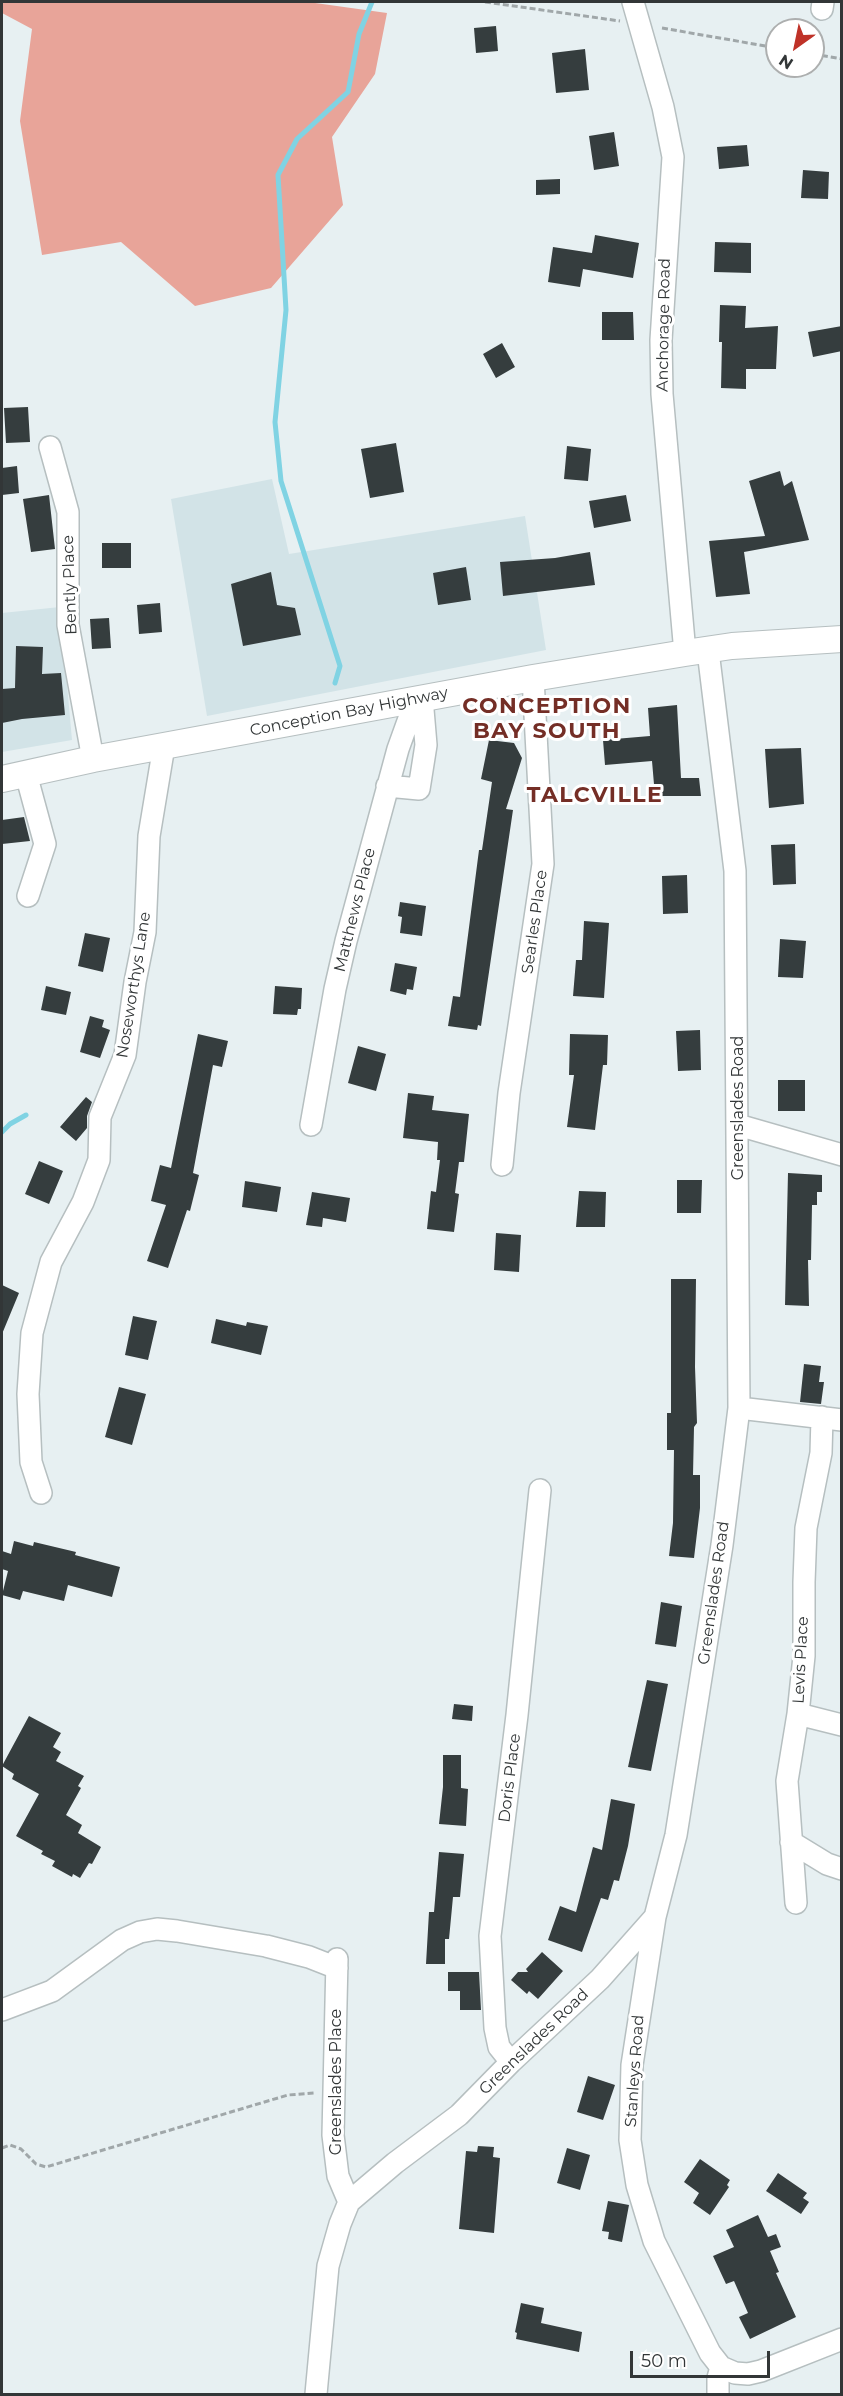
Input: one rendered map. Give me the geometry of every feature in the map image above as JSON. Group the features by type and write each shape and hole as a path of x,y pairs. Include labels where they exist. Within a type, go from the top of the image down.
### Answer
{"main road":[{"name":"Conception Bay Highway","path":"14,776 93,759 533,678 732,646 842,639"}],"street":[{"name":"Anchorage Road","path":"633,2 663,107 673,157 661,340 662,394 696,652"},
{"name":"Bently Place","path":"50,447 68,512 68,625 93,759"},
{"name":"Greenslades Road","path":"316,2394 328,2265 349,2202 395,2163 459,2115 511,2062 600,1979 655,1917 676,1835 720,1557 740,1408 735,871 696,652"},
{"name":"Searles Place","path":"502,1165 509,1093 543,864 533,678"},
{"path":"387,786 419,789 426,745 419,699"},
{"name":"Matthews Place","path":"310,1125 335,989 387,786 419,699"},
{"name":"Noseworthys Lane","path":"41,1493 31,1462 28,1394 32,1333 51,1262 83,1202 99,1160 100,1117 125,1055 135,982 145,932 149,836 164,747"},
{"path":"14,776 45,844 28,896"},
{"path":"738,1125 842,1155"},
{"path":"740,1408 832,1419"},
{"name":"Levis Place","path":"796,1902 787,1781 798,1714 804,1656 806,1528 821,1453 832,1419"},
{"name":"Doris Place","path":"511,2062 499,2047 495,2028 490,1936 517,1715 540,1490"},
{"path":"798,1714 842,1725"},
{"path":"790,1842 827,1864 842,1869"},
{"name":"Stanleys Road","path":"655,1917 632,2066 630,2140 637,2185 654,2241 710,2353 721,2367"},
{"name":"Greenslades Place","path":"2,2010 52,1991 122,1940 140,1932 157,1929 266,1946 337,1963 333,2135 338,2176 349,2202"},
{"path":"718,2394 721,2367 735,2373 748,2374 761,2371 842,2339"}],"path":[{"path":"825,56 842,59"},
{"path":"2,2148 10,2145 21,2149 36,2164 46,2167 288,2095 334,2094"}],"shaded area":[{"path":"2,2 308,2 387,13 375,74 332,137 343,205 271,288 195,306 121,242 42,255 20,121 32,29 2,13"},
{"path":"272,479 289,554 525,516 546,650 207,716 171,499"},
{"path":"60,607 72,740 2,752 2,613"}],"building":[{"path":"496,26 498,51 476,53 474,28"},
{"path":"585,49 589,90 556,93 552,53"},
{"path":"614,132 619,166 594,170 589,136"},
{"path":"747,145 749,166 719,169 717,147"},
{"path":"803,170 829,172 828,199 801,198"},
{"path":"560,179 560,194 536,195 536,180"},
{"path":"595,235 639,243 633,278 583,269 580,287 548,282 553,247 592,253"},
{"path":"715,242 751,243 751,273 714,272"},
{"path":"720,305 746,306 745,328 778,326 776,369 746,369 746,389 721,388"},
{"path":"602,312 633,312 634,340 602,340"},
{"path":"842,326 842,351 813,357 808,332"},
{"path":"502,343 515,367 496,378 483,354"},
{"path":"28,407 30,442 6,443 4,408"},
{"path":"396,443 404,492 370,498 361,449"},
{"path":"567,446 591,449 588,481 564,479"},
{"path":"17,466 19,493 2,495 2,468"},
{"path":"780,471 784,486 792,481 809,540 744,552 750,594 716,597 709,541 765,536 749,481"},
{"path":"49,495 55,549 31,552 23,499"},
{"path":"626,495 631,521 594,528 589,501"},
{"path":"102,543 131,543 131,568 102,568"},
{"path":"590,552 595,585 503,596 500,562 555,558"},
{"path":"466,567 471,600 438,605 433,573"},
{"path":"271,572 277,605 295,608 301,635 243,646 231,584"},
{"path":"160,603 162,632 139,634 137,605"},
{"path":"109,618 111,648 92,649 90,619"},
{"path":"16,646 43,647 42,674 61,673 65,715 2,723 2,689 15,688"},
{"path":"677,705 681,778 699,778 701,796 655,796 652,761 605,765 603,740 650,736 648,708"},
{"path":"489,740 514,743 522,758 506,809 513,810 481,1026 478,1025 477,1030 448,1026 453,996 460,997 479,850 482,850 492,782 481,779"},
{"path":"801,748 804,804 769,808 765,749"},
{"path":"24,817 30,841 2,844 2,820"},
{"path":"795,844 796,884 773,885 771,845"},
{"path":"687,875 688,913 663,914 662,876"},
{"path":"400,902 426,906 422,936 400,933 402,917 398,916"},
{"path":"584,921 609,923 604,998 573,996 576,960 582,960"},
{"path":"85,933 110,938 103,972 78,966"},
{"path":"780,939 806,941 803,978 778,977"},
{"path":"395,963 417,967 413,990 407,989 406,995 390,991"},
{"path":"46,986 71,992 66,1015 41,1010"},
{"path":"275,986 302,988 301,1009 298,1009 297,1015 273,1014"},
{"path":"90,1016 104,1020 102,1027 110,1030 100,1058 80,1052"},
{"path":"700,1030 701,1070 678,1071 676,1031"},
{"path":"198,1034 228,1041 222,1067 213,1065 193,1173 199,1175 190,1211 187,1210 168,1268 147,1261 166,1205 151,1201 160,1165 171,1168"},
{"path":"570,1034 608,1035 607,1065 603,1065 595,1130 567,1127 574,1075 569,1075"},
{"path":"358,1046 386,1054 376,1091 348,1083"},
{"path":"778,1080 805,1080 805,1111 778,1111"},
{"path":"408,1093 434,1096 432,1110 469,1114 464,1162 459,1162 455,1193 459,1194 454,1232 427,1229 431,1191 436,1192 440,1160 437,1160 438,1142 403,1138"},
{"path":"86,1097 92,1102 87,1116 87,1128 76,1141 60,1127"},
{"path":"39,1161 63,1171 49,1204 25,1194"},
{"path":"788,1173 822,1175 822,1192 817,1192 817,1205 812,1205 811,1260 808,1260 809,1306 785,1305"},
{"path":"677,1180 702,1180 701,1213 677,1213"},
{"path":"245,1181 281,1187 277,1212 242,1207"},
{"path":"579,1191 606,1192 605,1227 576,1227"},
{"path":"312,1192 350,1198 346,1222 323,1218 322,1227 306,1225"},
{"path":"496,1233 521,1235 519,1272 494,1270"},
{"path":"671,1279 696,1279 697,1423 694,1427 693,1475 700,1475 700,1508 694,1558 669,1556 673,1523 674,1450 667,1450 667,1413 671,1413"},
{"path":"2,1285 19,1293 2,1334"},
{"path":"133,1316 157,1321 148,1360 125,1355"},
{"path":"216,1319 246,1326 247,1322 268,1326 261,1355 211,1343"},
{"path":"804,1364 821,1366 819,1382 824,1382 821,1404 800,1402"},
{"path":"119,1387 146,1394 132,1445 105,1437"},
{"path":"14,1541 33,1546 34,1542 76,1552 75,1555 120,1567 112,1597 68,1585 64,1601 23,1591 20,1600 2,1595 8,1571 2,1569 2,1551 11,1554"},
{"path":"661,1602 682,1606 676,1647 655,1644"},
{"path":"647,1680 668,1684 651,1771 628,1767"},
{"path":"454,1704 473,1706 472,1721 452,1719"},
{"path":"29,1716 61,1733 53,1747 61,1752 56,1761 84,1776 78,1786 81,1788 66,1815 82,1825 78,1833 101,1847 92,1864 89,1863 80,1878 73,1874 72,1877 52,1866 55,1861 41,1854 43,1851 16,1836 39,1794 12,1779 14,1774 2,1766"},
{"path":"443,1755 461,1755 461,1788 468,1789 466,1826 439,1824 443,1787"},
{"path":"611,1799 635,1804 628,1846 619,1881 614,1880 608,1900 601,1898 582,1952 548,1940 560,1906 576,1912 593,1847 602,1850"},
{"path":"439,1852 464,1854 460,1897 453,1897 449,1939 445,1939 445,1964 426,1964 429,1912 434,1912"},
{"path":"542,1952 563,1971 538,1999 529,1991 527,1994 511,1980 518,1972 528,1972 526,1969"},
{"path":"448,1972 479,1972 481,2010 460,2010 460,1991 448,1991"},
{"path":"588,2076 615,2085 603,2120 577,2112"},
{"path":"478,2146 494,2147 493,2157 500,2158 494,2233 459,2229 466,2151 477,2152"},
{"path":"567,2148 590,2155 580,2190 557,2183"},
{"path":"700,2159 730,2180 727,2185 729,2187 710,2215 693,2203 699,2193 684,2182"},
{"path":"778,2173 807,2193 803,2198 809,2202 801,2214 766,2191"},
{"path":"608,2201 629,2205 622,2242 608,2239 609,2232 602,2231"},
{"path":"758,2215 768,2237 776,2234 781,2247 770,2251 779,2272 776,2273 796,2317 750,2339 739,2317 748,2313 734,2281 726,2284 713,2256 734,2247 726,2230"},
{"path":"521,2303 544,2308 541,2323 582,2332 579,2352 516,2339 517,2333 515,2332"}],"waterway":[{"path":"335,683 340,666 281,481 275,422 286,310 278,175 297,139 348,92 359,34 372,2"},
{"path":"2,1132 10,1124 26,1115"}],"district":[{"name":"CONCEPTION BAY SOUTH","path":"547,720"},
{"name":"TALCVILLE","path":"595,796"}]}
